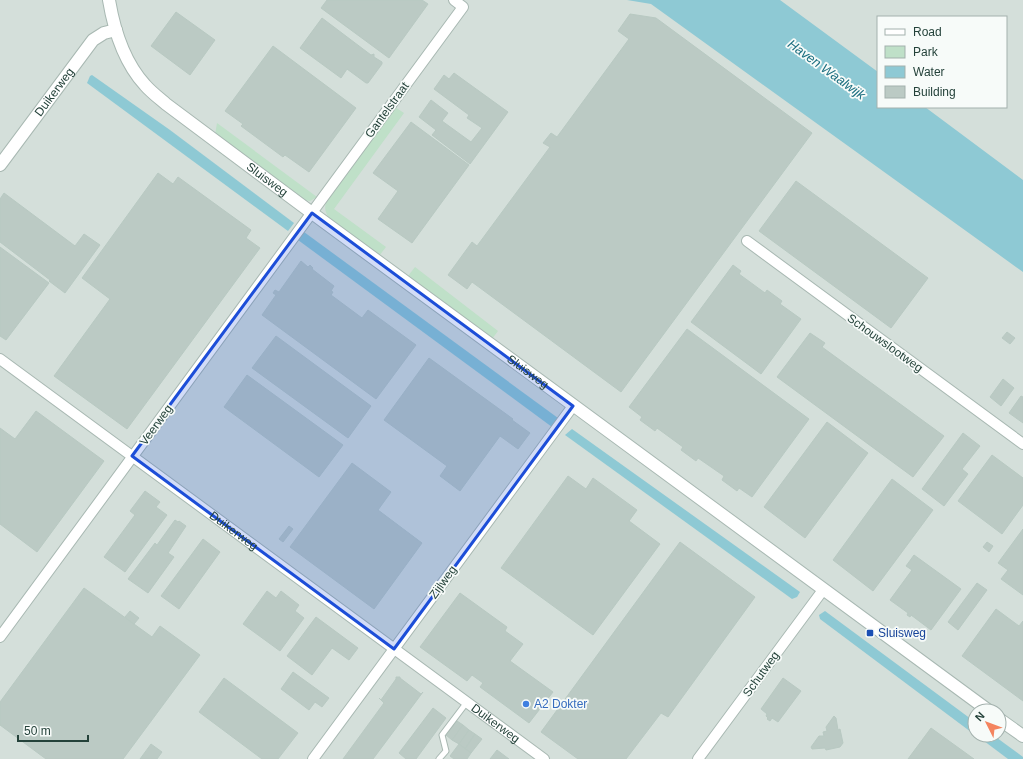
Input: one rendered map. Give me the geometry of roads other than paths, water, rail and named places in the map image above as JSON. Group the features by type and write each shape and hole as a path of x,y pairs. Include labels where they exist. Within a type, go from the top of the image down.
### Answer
{"street":[{"name":"Sluisweg","path":"110,0 116,30 123,50 133,70 150,90 166,104 573,406 978,703"},
{"name":"Gantelstraat","path":"312,213 463,6 454,0"},
{"name":"Duikerweg","path":"0,165 92,40 104,33 116,30"},
{"name":"Veerweg","path":"0,637 312,213"},
{"name":"Schouwslootweg","path":"747,241 1023,444"},
{"name":"Duikerweg","path":"0,359 544,759"},
{"name":"Zijlweg","path":"313,759 573,406"},
{"name":"Schutweg","path":"698,759 823,590"},
{"path":"1007,725 1023,736"}],"lane":[{"name":"Duikerweg","path":"440,759 446,751 442,736 467,702"}],"water":[{"name":"Haven Waalwijk","path":"627,0 780,0 877,71 877,108 926,108 1023,180 1023,272 651,4"},
{"path":"92,75 170,130 294,223 288,231 87,83"},
{"path":"304,232 558,418 552,427 298,240"},
{"path":"572,429 800,592 797,597 792,599 565,435"},
{"path":"825,611 967,716 967,729 820,619 819,615"},
{"path":"987,743 1004,743 1023,757 1023,759 1008,759"}],"place":[{"name":"Sluisweg","path":"870,633"},
{"name":"A2 Dokter","path":"526,704"}]}
